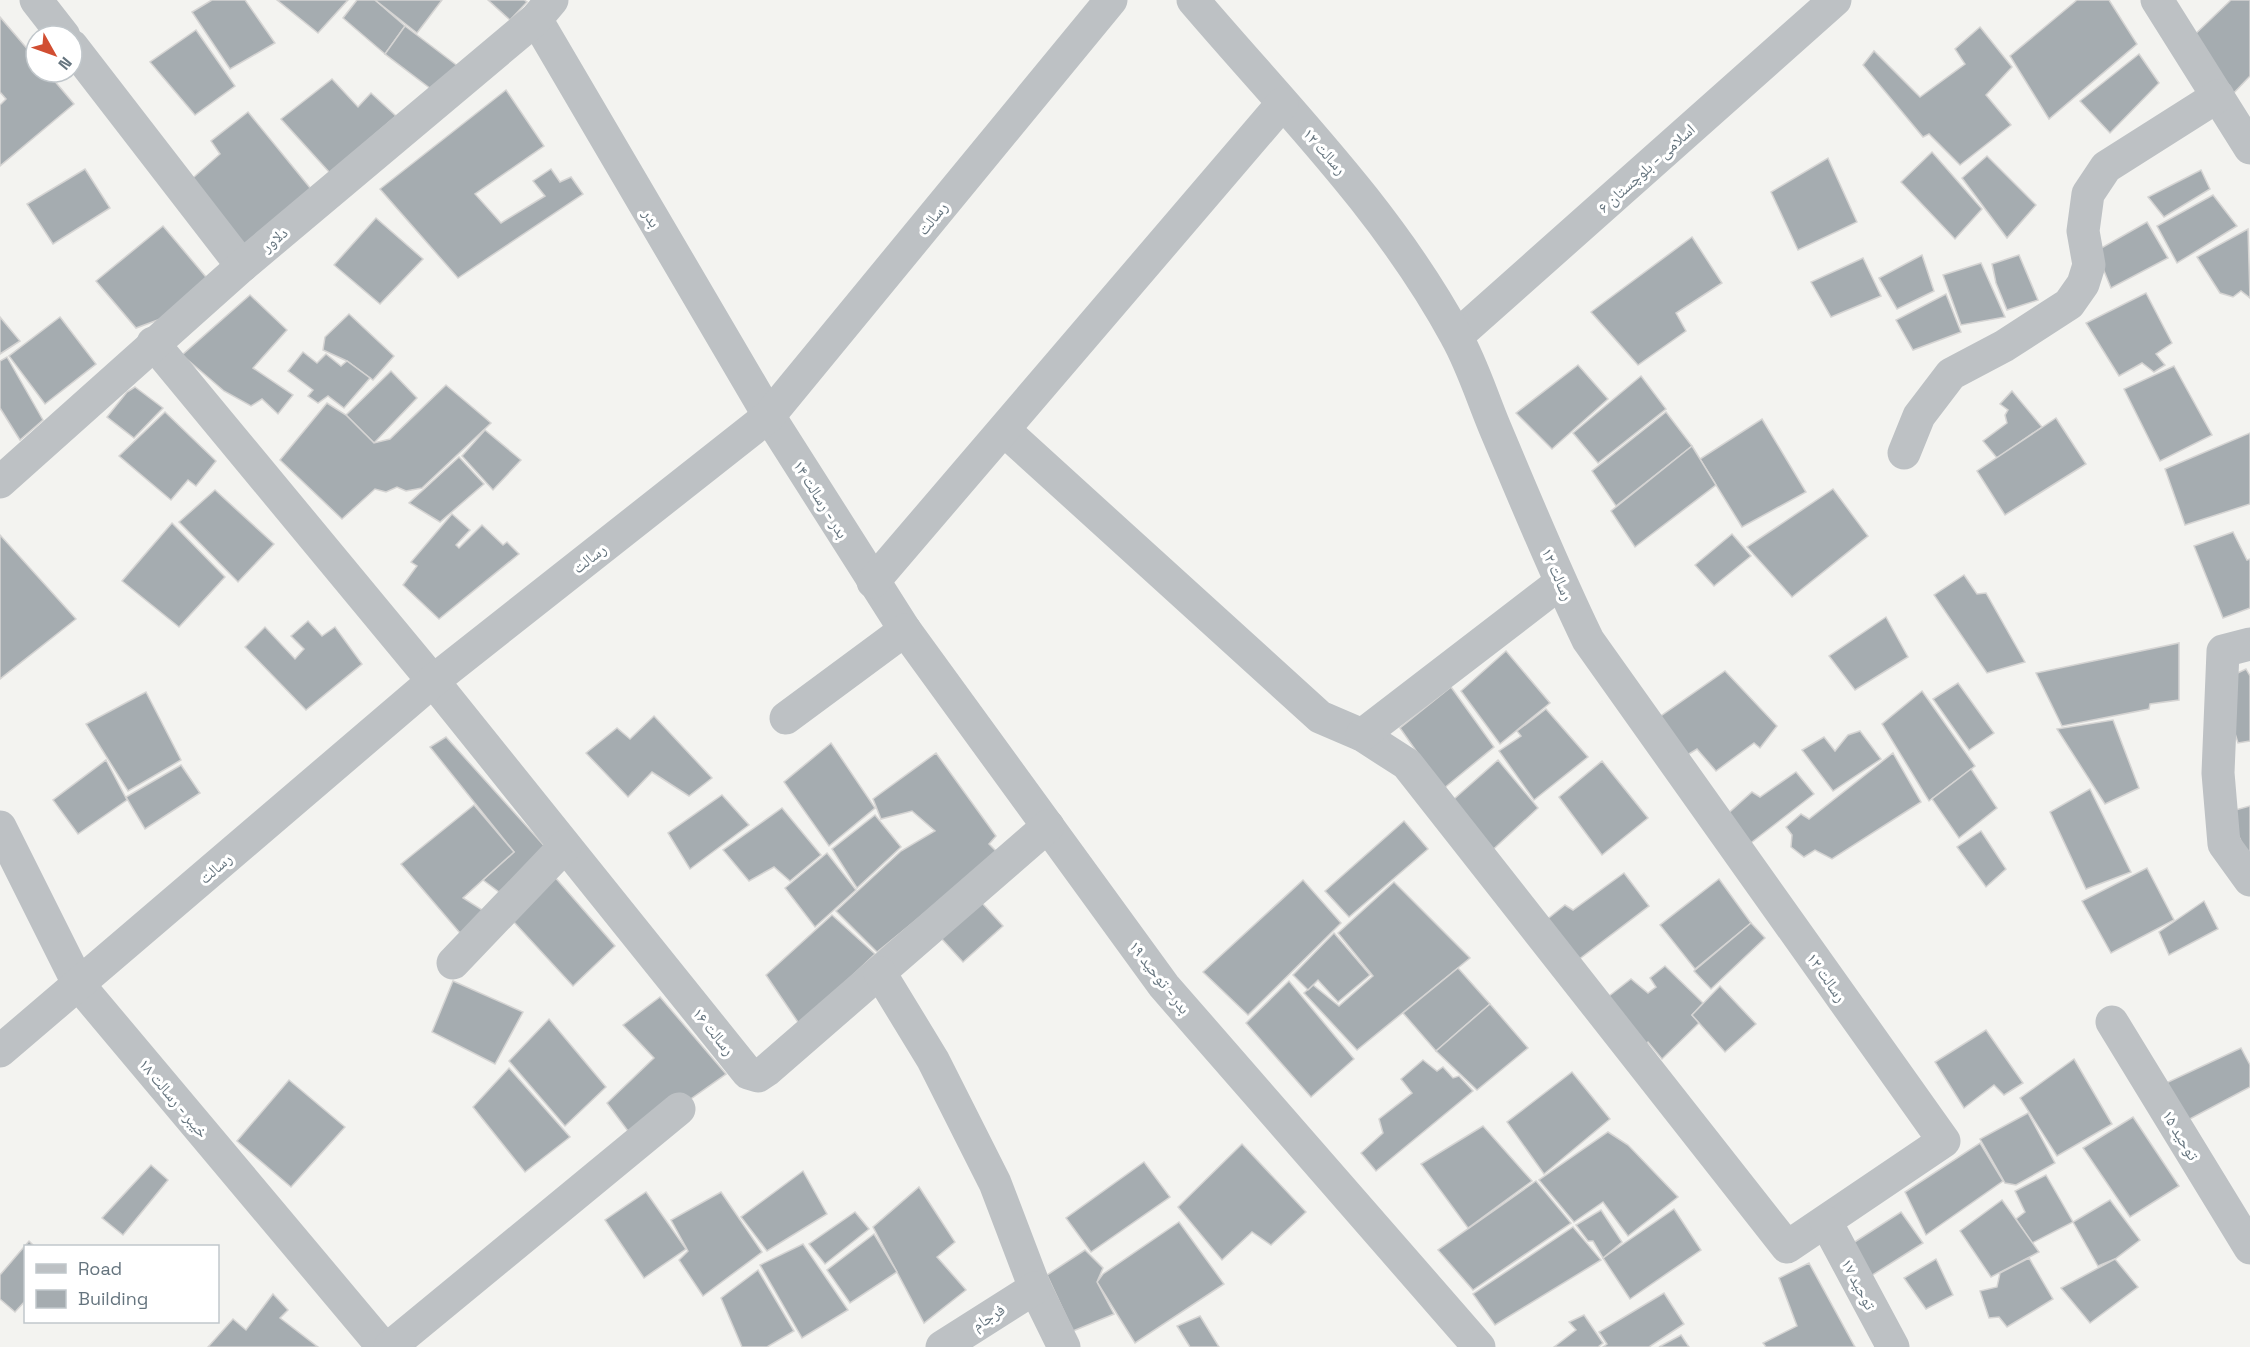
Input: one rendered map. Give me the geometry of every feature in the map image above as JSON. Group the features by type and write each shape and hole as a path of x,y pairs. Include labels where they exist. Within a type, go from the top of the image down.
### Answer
{"street":[{"path":"36,0 55,24"},
{"name":"رسالت","path":"0,1051 433,681 769,416 1111,0"},
{"name":"رسالت ۱۲","path":"1193,0 1282,104 1344,170 1408,258 1457,336 1560,583 1588,640 1944,1142 1826,1222"},
{"name":"اسلامی - بلوچستان ۶","path":"1457,336 1835,0"},
{"path":"2157,0 2250,148"},
{"name":"بدر","path":"544,9 769,416"},
{"name":"دلاور","path":"0,482 153,343 544,9"},
{"path":"84,62 242,266"},
{"path":"1904,453 1919,416 1951,374 2004,346 2069,304 2083,284 2089,264 2083,231 2088,194 2106,167 2218,96"},
{"path":"873,582 1282,104"},
{"name":"رسالت ۱۶","path":"153,343 433,681 748,1074 758,1076 767,1070 1048,826"},
{"name":"بدر - رسالت ۱۴","path":"769,416 873,582"},
{"path":"1004,430 1320,717 1362,735 1407,764 1787,1247 1826,1222"},
{"name":"بدر - توحید ۱۹","path":"873,582 905,630 1164,986 1479,1347"},
{"path":"1362,735 1560,583"},
{"path":"786,718 905,630"},
{"path":"2250,644 2223,651 2218,773 2224,844 2250,880"},
{"name":"خیبر - رسالت ۱۸","path":"0,827 80,985 382,1347"},
{"path":"453,963 565,846"},
{"path":"880,973 933,1060 995,1183 1035,1288 1064,1347"},
{"name":"توحید ۱۵","path":"2112,1022 2250,1248"},
{"path":"390,1347 679,1109"},
{"name":"توحید ۱۷","path":"1826,1222 1893,1347"},
{"name":"فرجام","path":"942,1347 1035,1288"}],"building":[{"path":"212,0 245,0 275,43 230,69 192,12"},
{"path":"277,0 348,0 318,33"},
{"path":"357,0 375,0 405,26 385,54 343,18"},
{"path":"375,0 442,0 417,33"},
{"path":"488,0 524,0 527,2 510,20"},
{"path":"2077,0 2109,0 2137,44 2049,119 2010,56"},
{"path":"2231,0 2250,0 2250,76 2228,99 2190,39"},
{"path":"0,17 24,45 24,84 57,84 74,104 0,166 0,105 6,99 0,92"},
{"path":"405,26 459,67 435,92 385,54"},
{"path":"1980,27 2012,67 1986,95 2011,125 1960,165 1929,134 1923,137 1863,65 1874,51 1920,97 1965,64 1955,49"},
{"path":"196,30 235,86 195,115 150,62"},
{"path":"2139,54 2159,83 2110,133 2080,101"},
{"path":"332,79 358,107 371,93 396,116 330,173 281,119"},
{"path":"506,90 544,146 475,194 501,223 545,196 533,181 551,169 560,182 571,177 583,194 458,278 380,189"},
{"path":"248,112 311,189 236,251 186,184 220,154 211,141"},
{"path":"1932,152 1982,209 1955,239 1901,182"},
{"path":"1987,156 2036,205 2007,238 1962,178"},
{"path":"1828,158 1857,222 1798,250 1771,192"},
{"path":"85,169 110,208 53,244 27,204"},
{"path":"2201,170 2210,189 2164,217 2148,197"},
{"path":"2213,195 2237,226 2177,263 2157,226"},
{"path":"376,218 423,259 380,304 334,265"},
{"path":"2147,222 2168,258 2111,288 2096,251"},
{"path":"163,226 211,283 174,314 136,328 96,281"},
{"path":"2248,229 2250,298 2241,291 2233,297 2220,293 2197,257"},
{"path":"1692,237 1722,283 1676,313 1686,331 1638,365 1591,312"},
{"path":"1922,255 1934,291 1897,309 1879,278"},
{"path":"2019,255 2038,300 2007,310 1996,283 1992,264"},
{"path":"1863,258 1881,296 1831,317 1811,282"},
{"path":"1981,263 2005,317 1961,325 1943,275"},
{"path":"2146,293 2172,343 2156,354 2165,365 2154,372 2142,363 2119,376 2086,323"},
{"path":"1946,294 1961,332 1913,350 1896,320"},
{"path":"250,295 287,330 253,368 293,395 278,414 262,399 251,406 224,391 182,355"},
{"path":"349,314 394,356 373,380 347,361 323,350 325,337"},
{"path":"0,317 20,341 0,354"},
{"path":"60,317 96,364 45,404 9,356"},
{"path":"303,352 317,363 326,354 341,366 347,361 370,378 344,408 328,396 318,403 308,396 313,390 288,371"},
{"path":"7,357 43,420 20,440 0,408 0,361"},
{"path":"1578,365 1608,399 1552,449 1516,413"},
{"path":"2174,366 2212,435 2160,461 2124,389"},
{"path":"391,371 417,398 374,443 346,415"},
{"path":"1641,376 1666,409 1598,463 1573,433"},
{"path":"446,385 491,423 422,488 406,491 397,487 386,492 375,489 342,519 280,460 327,403 346,415 374,443 390,439"},
{"path":"135,387 163,408 134,438 107,417 127,392"},
{"path":"2012,391 2042,427 1997,458 1983,441 2007,423 2005,415 2008,410 2000,404"},
{"path":"165,412 216,461 196,486 188,480 171,500 119,456"},
{"path":"1666,412 1692,446 1616,506 1592,471"},
{"path":"2056,418 2086,464 2005,515 1977,471"},
{"path":"1762,419 1806,492 1742,527 1700,459"},
{"path":"485,430 521,460 493,490 462,456"},
{"path":"2250,433 2250,504 2185,525 2165,469"},
{"path":"1692,446 1716,485 1635,547 1611,511"},
{"path":"459,457 484,484 440,522 409,503"},
{"path":"1833,489 1868,536 1792,597 1747,547"},
{"path":"215,490 274,544 238,582 179,522"},
{"path":"452,514 470,530 456,545 459,548 482,525 503,545 507,542 519,554 439,619 403,585 417,566 411,562"},
{"path":"172,523 225,577 179,627 122,581"},
{"path":"2233,532 2247,560 2250,559 2250,608 2223,618 2194,546"},
{"path":"1732,534 1751,556 1714,586 1695,565"},
{"path":"0,535 76,619 0,679"},
{"path":"1964,575 1977,594 1986,593 2025,662 1987,673 1934,595"},
{"path":"1886,617 1908,657 1855,690 1829,656"},
{"path":"308,621 322,636 335,627 362,664 306,710 245,647 265,627 295,659 304,649 291,636"},
{"path":"2179,643 2179,700 2150,704 2149,709 2062,726 2036,673"},
{"path":"1506,651 1550,703 1500,744 1461,691"},
{"path":"2246,669 2250,676 2250,741 2238,743 2219,682"},
{"path":"1725,671 1777,726 1760,748 1754,743 1716,771 1697,749 1679,760 1648,725"},
{"path":"1958,683 1994,733 1969,750 1933,699"},
{"path":"1451,687 1494,747 1443,789 1400,728"},
{"path":"1922,691 1975,766 1929,801 1882,724"},
{"path":"146,692 181,760 128,791 86,724"},
{"path":"1546,709 1588,757 1534,800 1499,751 1521,736 1517,731"},
{"path":"654,716 712,778 689,796 652,772 628,797 586,753 617,728 630,739"},
{"path":"2113,720 2139,788 2105,804 2057,729"},
{"path":"1860,731 1881,759 1833,791 1802,750 1824,737 1835,751 1848,735"},
{"path":"446,737 548,850 499,892 483,880 514,852 430,747"},
{"path":"831,743 875,808 829,846 784,782"},
{"path":"936,753 996,836 989,844 998,853 877,952 836,911 901,851 935,831 912,811 881,819 873,799"},
{"path":"1893,753 1921,802 1832,859 1815,850 1804,857 1791,847 1792,835 1786,827 1801,814 1809,819"},
{"path":"106,760 127,800 78,834 53,800"},
{"path":"1498,760 1538,808 1486,856 1445,807"},
{"path":"1602,761 1648,818 1602,855 1559,797"},
{"path":"181,765 200,793 145,829 126,797"},
{"path":"1971,769 1997,808 1959,838 1932,799"},
{"path":"1796,772 1814,794 1743,849 1723,818 1752,792 1760,797"},
{"path":"2090,789 2131,872 2086,889 2050,812"},
{"path":"722,795 749,825 690,869 668,833"},
{"path":"474,805 514,852 463,898 487,913 460,933 401,864"},
{"path":"2250,806 2250,861 2228,812"},
{"path":"782,808 821,855 790,881 774,867 749,881 723,850"},
{"path":"875,815 901,847 857,888 832,849"},
{"path":"1404,821 1428,849 1349,917 1325,891"},
{"path":"1981,831 2006,869 1986,887 1957,847"},
{"path":"827,853 856,890 815,927 785,888"},
{"path":"2147,868 2174,920 2111,953 2082,901"},
{"path":"1624,873 1649,906 1578,960 1540,925 1565,905 1573,910"},
{"path":"553,875 615,946 573,986 513,921"},
{"path":"1719,879 1751,923 1695,969 1660,925"},
{"path":"1303,880 1341,923 1248,1015 1203,972"},
{"path":"1394,882 1470,958 1357,1050 1304,993 1313,985 1339,1006 1373,976 1338,933"},
{"path":"2204,901 2218,929 2169,955 2159,932"},
{"path":"982,903 1003,926 963,962 941,938"},
{"path":"832,915 875,954 800,1025 766,975"},
{"path":"1751,923 1765,938 1711,989 1694,971"},
{"path":"1334,933 1370,975 1338,1002 1318,980 1308,990 1293,975"},
{"path":"1665,966 1703,1003 1692,1015 1699,1023 1662,1059 1648,1042 1638,1050 1600,1003 1631,979 1648,993 1656,987 1650,978"},
{"path":"1458,968 1490,1004 1436,1051 1403,1013"},
{"path":"453,981 523,1012 495,1064 432,1032"},
{"path":"1289,981 1354,1059 1311,1097 1246,1023"},
{"path":"1720,986 1756,1024 1725,1052 1692,1015"},
{"path":"660,997 726,1074 634,1139 607,1103 654,1058 623,1025"},
{"path":"1490,1004 1528,1048 1477,1090 1436,1051"},
{"path":"549,1019 606,1087 565,1126 509,1061"},
{"path":"1986,1030 2023,1083 2004,1095 1994,1085 1964,1108 1935,1062"},
{"path":"2241,1048 2250,1065 2250,1087 2188,1120 2166,1083"},
{"path":"2074,1059 2112,1124 2057,1156 2020,1098"},
{"path":"1423,1060 1437,1071 1443,1067 1453,1078 1459,1076 1473,1091 1376,1171 1361,1153 1383,1133 1379,1119 1412,1093 1401,1079"},
{"path":"509,1068 570,1137 525,1172 473,1107"},
{"path":"1572,1072 1610,1119 1544,1174 1507,1122"},
{"path":"289,1080 345,1127 291,1187 237,1141"},
{"path":"2028,1113 2055,1163 2016,1185 2005,1183 1980,1139"},
{"path":"2133,1117 2179,1186 2130,1217 2083,1148"},
{"path":"1483,1126 1532,1181 1468,1228 1421,1164"},
{"path":"1608,1132 1628,1145 1678,1197 1628,1236 1603,1202 1574,1222 1539,1180"},
{"path":"1980,1143 2003,1181 1926,1235 1905,1192"},
{"path":"1242,1144 1306,1212 1271,1245 1252,1232 1222,1260 1178,1207"},
{"path":"1144,1162 1170,1197 1091,1252 1066,1218"},
{"path":"151,1165 168,1180 123,1235 102,1218"},
{"path":"803,1171 827,1214 767,1251 741,1217"},
{"path":"2046,1175 2073,1222 2032,1243 2016,1219 2025,1212 2015,1191"},
{"path":"1536,1181 1571,1223 1473,1290 1438,1250"},
{"path":"919,1187 955,1242 937,1257 966,1290 924,1323 873,1227"},
{"path":"646,1192 686,1249 644,1278 605,1220"},
{"path":"721,1192 762,1252 703,1296 679,1260 688,1251 671,1220"},
{"path":"2002,1200 2039,1252 1991,1277 1960,1231"},
{"path":"2110,1200 2140,1240 2115,1259 2098,1266 2073,1222"},
{"path":"1674,1209 1701,1250 1630,1299 1603,1258"},
{"path":"1601,1210 1622,1242 1603,1258 1593,1241 1588,1241 1576,1225"},
{"path":"855,1212 869,1229 825,1264 809,1244"},
{"path":"1901,1212 1923,1243 1855,1286 1836,1254"},
{"path":"1179,1222 1224,1284 1135,1343 1097,1282 1103,1274"},
{"path":"1573,1227 1601,1260 1495,1325 1473,1294"},
{"path":"874,1234 897,1272 850,1303 827,1270"},
{"path":"803,1244 848,1310 802,1338 760,1265"},
{"path":"24,1247 24,1302 15,1312 0,1299 0,1275"},
{"path":"1085,1250 1103,1268 1097,1282 1114,1314 1073,1331 1047,1275"},
{"path":"2029,1258 2053,1299 2007,1327 1999,1317 1989,1318 1980,1291 1997,1287 2000,1273"},
{"path":"1936,1259 1953,1295 1926,1309 1904,1278"},
{"path":"2115,1259 2138,1287 2090,1323 2061,1288"},
{"path":"1809,1263 1855,1347 1766,1347 1763,1343 1797,1326 1779,1278"},
{"path":"758,1270 794,1331 767,1347 742,1347 721,1298"},
{"path":"1664,1293 1684,1324 1649,1347 1603,1347 1607,1344 1599,1332"},
{"path":"273,1294 288,1310 280,1318 318,1347 208,1347 233,1319 246,1330"},
{"path":"1584,1315 1603,1343 1598,1347 1554,1347 1576,1330 1569,1322"},
{"path":"1200,1316 1219,1347 1190,1347 1177,1326"},
{"path":"1681,1335 1689,1347 1659,1347"}]}
